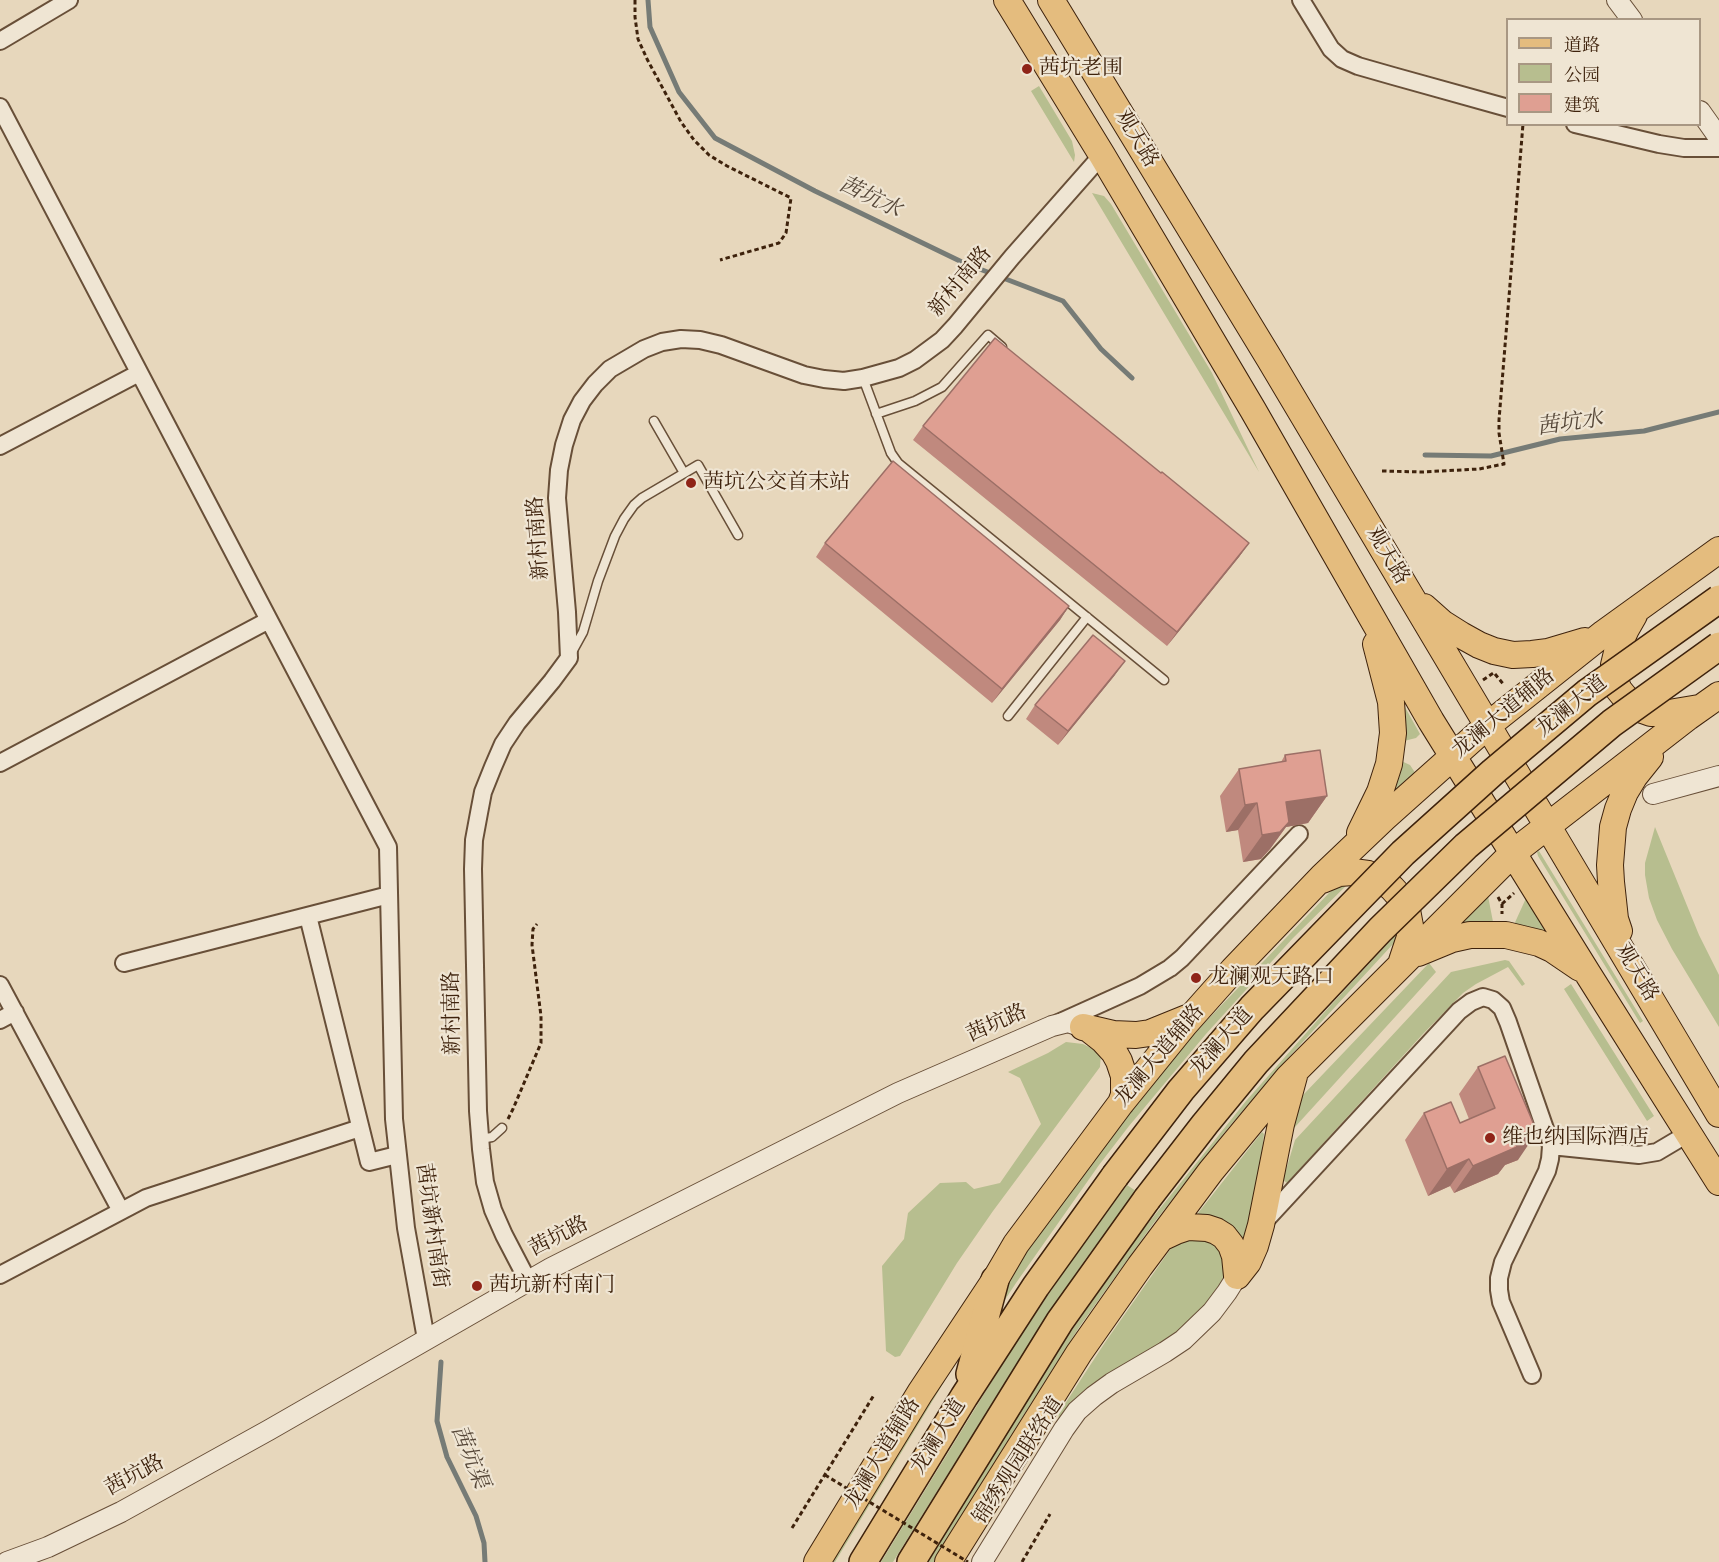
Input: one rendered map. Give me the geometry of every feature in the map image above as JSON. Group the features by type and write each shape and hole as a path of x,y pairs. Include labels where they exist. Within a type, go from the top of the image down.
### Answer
{"highway":[{"name":"龙澜大道","path":"863,1562 1036,1286 1115,1176 1181,1090 1252,1008 1403,853 1493,772 1587,693 1719,599"},
{"name":"龙澜大道","path":"911,1562 1060,1321 1147,1199 1256,1062 1380,930 1466,846 1612,723 1719,646"},
{"path":"964,1398 995,1280"}],"main road":[{"name":"观天路","path":"1007,0 1253,410 1453,756 1719,1182"},
{"name":"观天路","path":"1051,0 1269,358 1719,1114"},
{"name":"龙澜大道辅路","path":"817,1562 920,1393 1027,1228 1121,1103 1201,1006 1344,856 1487,726 1612,628 1719,550"},
{"path":"1401,580 1426,609 1442,623 1479,645 1494,651 1513,655 1548,652 1588,640 1612,628"},
{"path":"1344,856 1359,835 1380,792 1389,764 1393,733 1391,702 1383,668 1357,592"},
{"path":"1638,609 1626,629 1614,665 1614,679 1619,690 1637,708 1651,712 1669,713 1703,707"},
{"path":"948,1562 1078,1353 1211,1172 1298,1068 1514,852 1703,707"},
{"path":"1631,965 1612,900 1610,865 1613,827 1618,809 1634,777 1649,758 1703,707"},
{"path":"1317,883 1339,873 1353,872 1381,879 1392,888 1401,898 1407,910 1410,926 1410,937 1402,962"},
{"path":"1402,962 1452,939 1470,935 1506,935 1539,943 1552,949 1588,974"},
{"path":"1083,1027 1123,1035 1150,1034 1177,1024 1201,1006"},
{"path":"1083,1027 1093,1031 1103,1040 1119,1061 1124,1077 1124,1095 1121,1103"},
{"path":"1237,1276 1248,1262 1262,1225 1281,1124 1291,1083 1298,1068"},
{"path":"1161,1238 1188,1227 1216,1231 1224,1236 1231,1245 1235,1256 1237,1276"}],"street":[{"path":"0,41 69,0"},
{"path":"1301,0 1331,49 1342,59 1393,76 1506,107"},
{"path":"1617,0 1630,18"},
{"name":"茜坑新村南街","path":"0,107 4,125 139,373 388,847 394,1119 406,1228 426,1339"},
{"path":"1701,112 1719,138"},
{"path":"1583,126 1659,144 1684,148 1719,148"},
{"name":"新村南路","path":"528,1281 504,1236 485,1182 478,1111 474,840 486,784 503,744 569,658 557,498 559,470 572,420 582,401 610,369 644,349 662,342 681,339 700,340 721,345 804,375 824,379 844,381 899,368 925,353 949,333 1102,155"},
{"path":"0,446 139,373"},
{"path":"0,763 269,620"},
{"path":"1653,794 1719,776"},
{"path":"1052,1026 1140,986 1170,968 1299,834"},
{"path":"124,963 389,895"},
{"path":"308,916 369,1162 397,1155"},
{"path":"0,985 7,1016 122,1210"},
{"path":"1262,1225 1459,1011 1483,997 1493,1000 1502,1008 1508,1022 1551,1146 1547,1171 1503,1262 1498,1290 1532,1375"},
{"name":"茜坑路","path":"7,1562 49,1551 269,1430 528,1281 898,1093 1052,1026 1068,1022 1083,1027"},
{"path":"0,1275 146,1198 360,1128"},
{"path":"1551,1146 1639,1155 1657,1152 1689,1133"},
{"name":"锦绣观园联络道","path":"982,1562 1064,1429 1077,1412 1112,1383 1183,1340 1212,1312 1237,1276"}],"lane":[{"path":"876,414 915,401 942,387 988,335 1006,350"},
{"path":"863,378 891,453 898,463 1164,680"},
{"path":"654,421 684,473"},
{"path":"569,658 583,632 606,556 624,519 642,498 698,465 738,535"},
{"path":"1008,716 1087,617"},
{"path":"480,1139 492,1137 502,1128"}],"path":[{"path":"635,0 638,39 681,122 694,140 727,166 791,198 786,233 779,243 720,260"},
{"path":"1382,471 1422,472 1479,469 1504,464 1499,420 1522,126"},
{"path":"1479,683 1495,673 1505,687"},
{"path":"1502,904 1515,892"},
{"path":"502,1128 513,1109 541,1043 541,1016 532,945 533,929 537,924"},
{"path":"792,1528 874,1395"},
{"path":"825,1475 968,1562"},
{"path":"1022,1562 1050,1514"}],"green space":[{"path":"1039,86 1072,141 1074,162 1031,91"},
{"path":"1092,193 1104,196 1111,204 1212,373 1259,472"},
{"path":"1401,700 1420,734 1416,738 1400,742"},
{"path":"1397,759 1410,765 1416,774 1389,799"},
{"path":"1655,827 1699,935 1719,975 1719,1027 1672,949 1649,898 1645,863"},
{"path":"1539,851 1643,1021 1640,1023 1538,856"},
{"path":"1353,879 1293,938 1206,1034 1129,1126 1099,1165 989,1324 1016,1264 1146,1084 1329,893 1339,885"},
{"path":"1488,896 1494,927 1449,932"},
{"path":"1527,896 1555,943 1512,929"},
{"path":"1403,927 1394,943 1289,1057 1228,1128 1153,1224 1080,1326 935,1562 927,1562 1070,1333 1138,1236 1246,1101"},
{"path":"1509,961 1525,984 1522,986 1508,967 1463,993 1287,1183 1283,1180 1295,1140 1451,972"},
{"path":"1429,963 1436,972 1285,1138 1293,1112 1304,1094"},
{"path":"1571,984 1654,1116 1647,1121 1564,989"},
{"path":"1066,1042 1083,1044 1101,1053 1100,1067 993,1211 957,1263 900,1356 895,1357 886,1351 882,1266 904,1239 908,1213 940,1183 966,1182 974,1189 1000,1183 1041,1124 1020,1078 1008,1072"},
{"path":"1262,1132 1264,1134 1256,1206 1243,1249 1191,1222"},
{"path":"1127,1185 1136,1191 1039,1328 893,1562 881,1562 1011,1350 1067,1267"},
{"path":"1184,1238 1216,1242 1227,1270 1223,1283 1193,1318 1173,1335 1058,1422 1059,1413 1106,1341 1173,1245"},
{"path":"969,1338 835,1562 827,1562"}],"building":[{"path":"995,338 1249,543 1177,632 923,426"},
{"path":"893,461 1069,606 1002,689 825,543"},
{"path":"1093,635 1125,661 1068,731 1035,705"},
{"path":"1320,750 1327,796 1286,802 1289,822 1280,832 1262,835 1257,803 1245,805 1239,769 1286,761 1285,755"},
{"path":"1505,1056 1537,1132 1515,1142 1517,1147 1473,1166 1469,1159 1447,1169 1424,1113 1451,1102 1460,1123 1495,1108 1478,1067"}],"waterway":[{"name":"茜坑水","path":"648,0 650,27 679,92 715,138 815,191 964,263 1063,301 1101,349 1132,378"},
{"name":"茜坑水","path":"1425,455 1491,456 1560,439 1644,431 1719,412"},
{"name":"茜坑渠","path":"441,1362 437,1421 447,1457 476,1516 484,1543 485,1562"}],"place":[{"name":"茜坑老围","path":"1027,69"},
{"name":"茜坑公交首末站","path":"691,483"},
{"name":"龙澜观天路口","path":"1196,978"},
{"name":"维也纳国际酒店","path":"1490,1138"},
{"name":"茜坑新村南门","path":"477,1286"}]}
